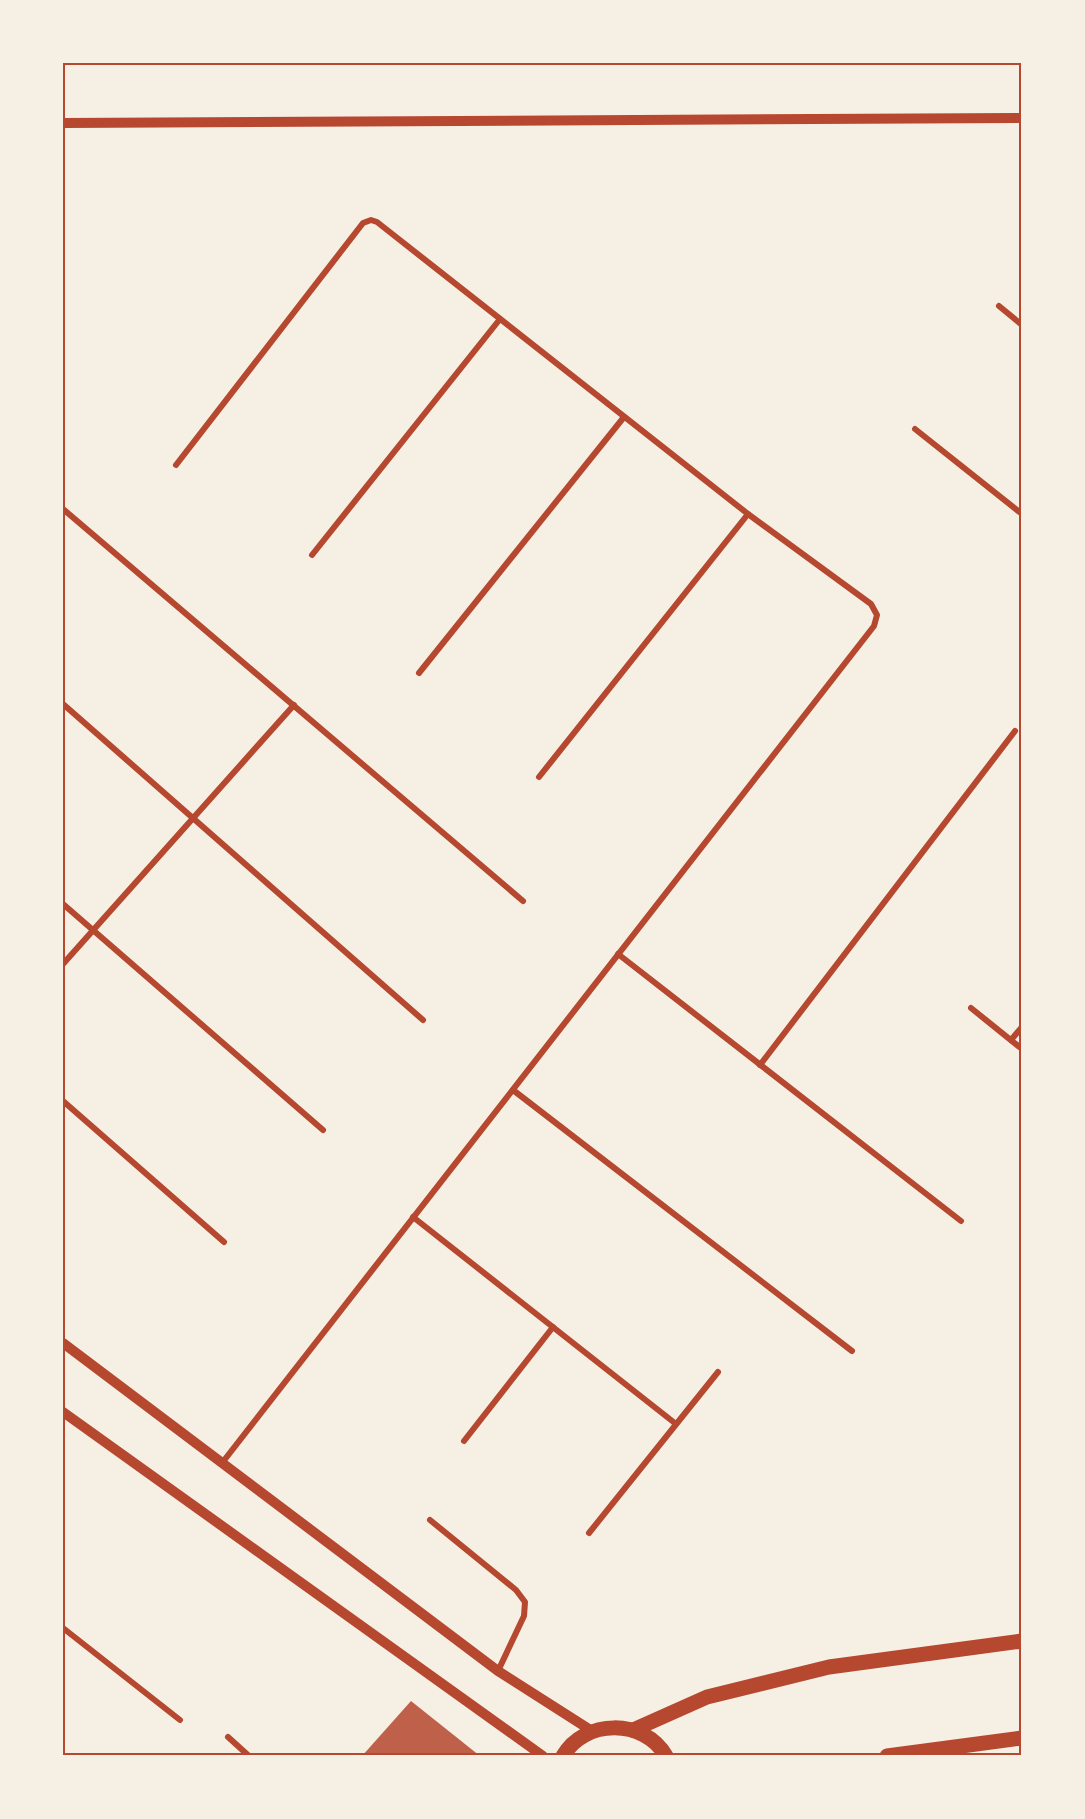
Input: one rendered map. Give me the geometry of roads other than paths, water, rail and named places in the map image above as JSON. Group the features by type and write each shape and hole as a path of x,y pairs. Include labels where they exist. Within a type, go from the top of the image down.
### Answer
{"main road":[{"path":"633,1730 707,1697 829,1667 1022,1641"},
{"path":"563,1756 578,1739 592,1731 613,1727 633,1730 649,1738 666,1756"},
{"path":"887,1756 1022,1738"}],"street":[{"path":"63,123 1022,118"},
{"path":"176,465 363,223 370,220 377,222 748,514 871,604 877,615 874,626 222,1463"},
{"path":"999,306 1022,325"},
{"path":"312,555 500,319"},
{"path":"419,673 624,417"},
{"path":"915,429 1022,514"},
{"path":"63,509 523,901"},
{"path":"539,777 748,514"},
{"path":"63,704 423,1020"},
{"path":"63,964 294,705"},
{"path":"760,1065 1015,731"},
{"path":"63,904 323,1130"},
{"path":"618,954 961,1221"},
{"path":"971,1008 1022,1048"},
{"path":"1011,1040 1022,1027"},
{"path":"513,1090 852,1351"},
{"path":"63,1101 224,1242"},
{"path":"413,1217 676,1424"},
{"path":"464,1442 553,1328"},
{"path":"63,1343 498,1671 592,1731"},
{"path":"589,1533 718,1372"},
{"path":"63,1412 543,1756"},
{"path":"430,1520 516,1590 525,1602 524,1616 498,1671"},
{"path":"63,1628 180,1720"},
{"path":"228,1737 249,1756"}]}
